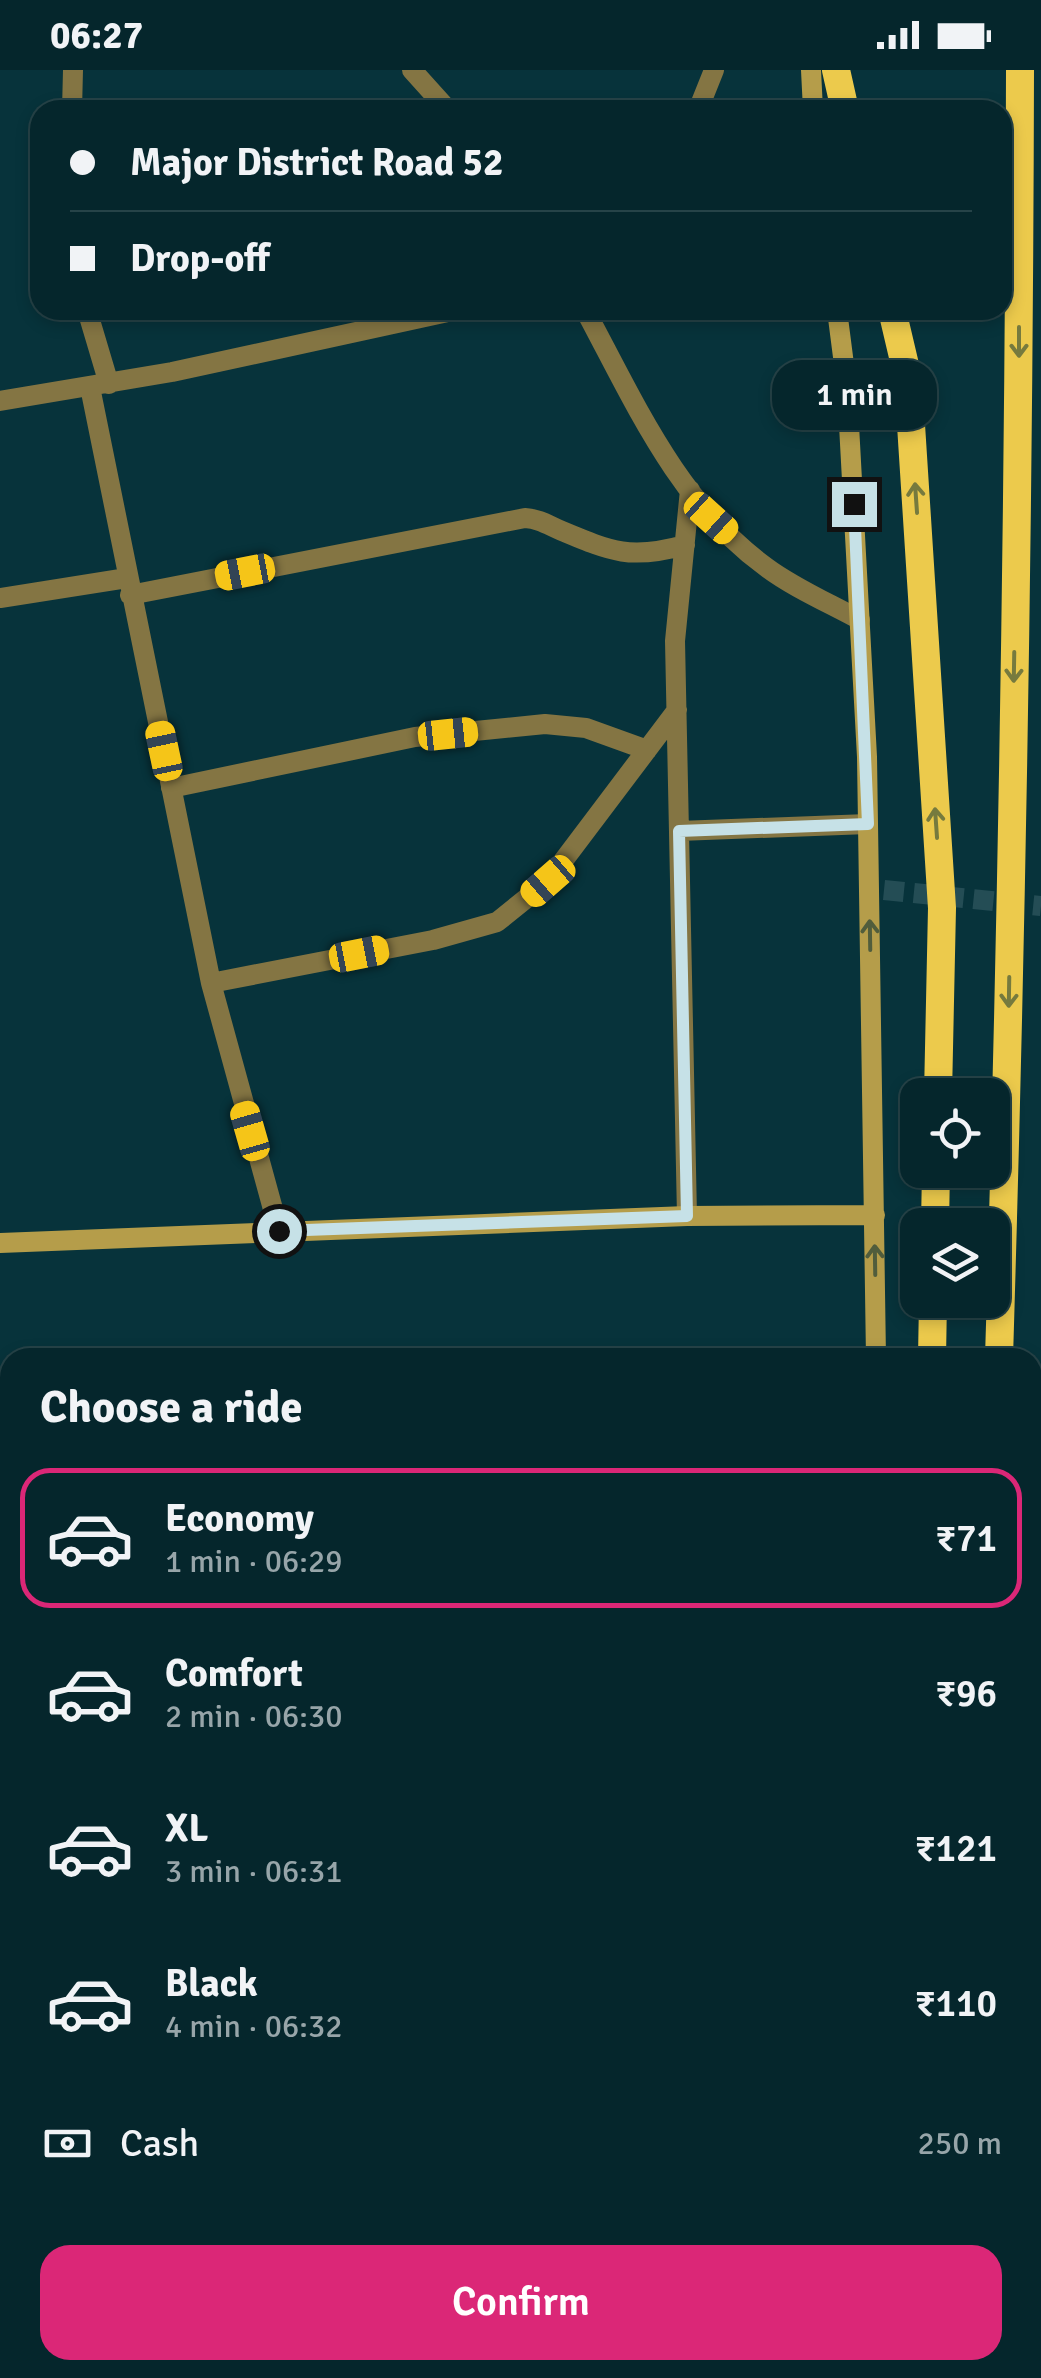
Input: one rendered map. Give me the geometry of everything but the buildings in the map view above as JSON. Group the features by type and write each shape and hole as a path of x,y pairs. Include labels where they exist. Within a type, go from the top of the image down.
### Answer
{"highway":[{"path":"836,70 844,100"},
{"path":"999,1348 1008,1057 1020,70"},
{"path":"894,320 908,378 942,908 938,1078"},
{"path":"932,1348 933,1318"}],"main road":[{"path":"811,70 812,100"},
{"path":"838,320 847,388 868,824 876,1348"},
{"path":"0,1243 687,1216 874,1214"}],"street":[{"path":"72,70 72,100"},
{"path":"412,70 439,100"},
{"path":"702,100 714,70"},
{"path":"90,320 129,586 171,788 212,983 279,1231"},
{"path":"0,401 100,386 409,320"},
{"path":"590,320 662,455 711,518 766,567 860,620"},
{"path":"687,1216 676,641 690,490"},
{"path":"0,598 129,586 525,518 540,519 634,555 684,545"},
{"path":"212,983 433,940 496,922 548,881 676,710"},
{"path":"171,788 416,737 546,724 586,728 647,750"},
{"path":"679,831 868,824"}],"tunnel":[{"path":"884,890 1041,906"}],"route":[{"path":"279,1231 687,1216 679,831 868,824 854,504"}]}
